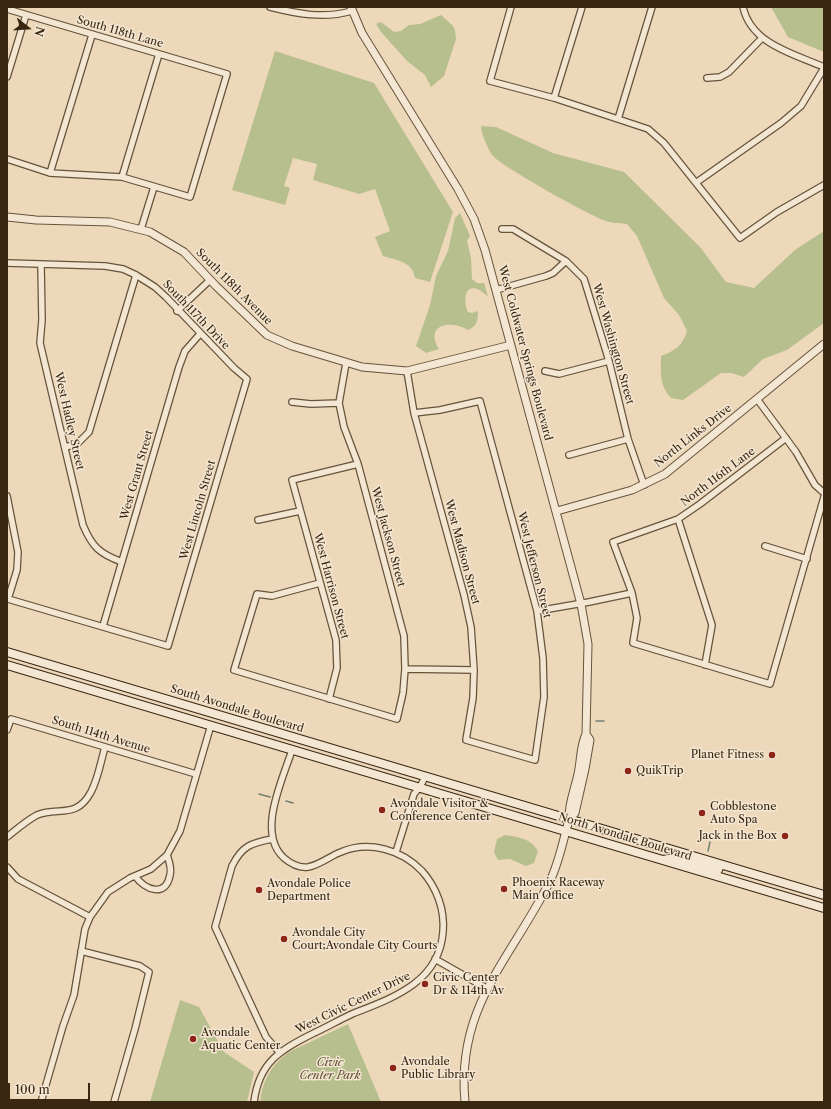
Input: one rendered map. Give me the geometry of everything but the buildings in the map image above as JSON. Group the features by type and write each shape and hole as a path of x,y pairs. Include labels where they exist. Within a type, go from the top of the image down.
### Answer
{"main road":[{"name":"South Avondale Boulevard","path":"7,652 460,787"},
{"name":"South Avondale Boulevard","path":"7,665 420,787"},
{"path":"292,750 296,738"},
{"name":"North Avondale Boulevard","path":"420,787 824,908"},
{"name":"North Avondale Boulevard","path":"460,787 824,895"},
{"path":"663,860 674,858 715,870 718,870 720,865"},
{"path":"725,879 730,874 764,883 775,881"}],"street":[{"path":"270,7 312,16 332,16 351,9"},
{"path":"511,7 490,81 554,98 648,129 661,140 697,182 740,238 777,212 824,186"},
{"path":"554,98 582,7"},
{"path":"618,119 652,7"},
{"path":"697,182 781,123 800,106 824,68 762,38 748,21 742,7"},
{"name":"South 118th Lane","path":"7,9 227,74 190,197 154,187"},
{"name":"West Coldwater Springs Boulevard","path":"351,9 362,33 469,210 485,250 557,510 581,604 588,644 586,734 583,741 578,774 566,831 549,883 486,988"},
{"path":"7,77 26,15"},
{"path":"50,173 92,35"},
{"path":"707,78 720,77 729,72 762,38"},
{"path":"122,177 159,54"},
{"path":"7,159 50,173 122,177 154,187 141,229"},
{"name":"South 118th Avenue","path":"9,216 36,220 110,222 141,229 160,237 184,252 210,280 267,335 282,343 346,363 379,370 408,371 511,345"},
{"name":"West Washington Street","path":"502,229 513,229 566,261 584,278 609,361 628,439 644,485"},
{"path":"496,290 546,276 553,273 566,261"},
{"name":"South 117th Drive","path":"7,263 105,266 123,269 136,275 154,287 234,368 247,379"},
{"name":"West Hadley Street","path":"41,265 42,320 40,343 83,525 88,538 105,556 122,562"},
{"path":"65,447 77,444 89,432 136,275"},
{"path":"177,311 210,280"},
{"name":"West Grant Street","path":"103,626 179,367 185,351 200,334"},
{"name":"North Links Drive","path":"557,510 644,485 665,474 683,461 824,344"},
{"path":"545,371 559,374 609,361"},
{"name":"West Jackson Street","path":"329,698 397,719 403,693 406,669 404,636 358,464 344,427 339,403 346,363"},
{"name":"West Madison Street","path":"408,371 414,413 464,594 472,634 474,670 473,698 466,740"},
{"name":"West Lincoln Street","path":"103,626 168,646 247,379"},
{"path":"757,399 786,438 815,485 824,493"},
{"name":"West Jefferson Street","path":"414,413 440,410 480,401 537,610 543,658 544,696 535,760 466,740"},
{"path":"292,402 311,404 339,403"},
{"name":"North 116th Lane","path":"632,592 613,542 678,519 786,438"},
{"path":"568,455 628,439"},
{"name":"West Harrison Street","path":"329,698 337,668 336,640 292,480 358,464"},
{"path":"7,496 18,552 17,570 8,599 103,626"},
{"path":"537,610 581,604 632,592 637,618 633,643 770,684 824,496"},
{"path":"258,520 300,511"},
{"path":"678,519 712,626 705,665"},
{"path":"765,546 807,559"},
{"path":"320,583 272,596 257,594 234,670 329,698"},
{"path":"406,669 474,670"},
{"name":"South 114th Avenue","path":"7,730 11,719 196,774"},
{"path":"41,1102 74,995 85,929 90,917 108,892 135,876 152,869 167,856 180,831 211,725"},
{"path":"7,837 28,820 39,814 65,812 84,801 92,791 104,747"},
{"name":"West Civic Center Drive","path":"254,1102 260,1076 268,1063 279,1052 351,1015 411,987 428,973 442,939 444,926 437,895 427,877 418,867 396,852 381,848 356,848 343,851 318,864 302,867 292,864 276,851 272,839 271,827 273,812 292,750"},
{"path":"396,852 414,794 420,787 425,777"},
{"path":"272,839 254,843 240,851 232,866 215,927 266,1037 279,1052"},
{"path":"135,876 144,887 155,890 161,889 171,874 167,856"},
{"path":"7,867 26,883 90,917"},
{"path":"81,951 140,966 149,972 135,1029 114,1102"},
{"path":"435,959 486,988 477,1010 467,1047 464,1069 465,1102"}],"green space":[{"path":"771,7 824,7 824,52 788,37"},
{"path":"441,15 452,25 455,30 456,39 444,76 431,87 425,75 407,61 381,32 376,24 381,22 394,32 401,31 409,25 420,24"},
{"path":"275,51 374,83 453,212 430,282 415,278 411,268 404,262 383,256 375,237 390,231 375,189 359,194 313,180 317,164 293,158 284,186 290,188 285,205 232,190"},
{"path":"481,126 496,127 553,153 624,172 700,247 726,282 754,288 795,250 824,231 824,323 787,350 763,359 744,377 731,373 721,373 683,400 671,398 664,388 661,374 661,356 678,347 687,331 679,315 664,298 637,236 627,224 614,223 600,219 528,180 498,161 492,155 483,137"},
{"path":"460,213 470,236 467,241 471,258 472,279 477,283 484,283 488,296 478,290 472,288 469,289 465,300 468,312 472,313 478,311 475,325 468,330 454,325 441,326 435,334 435,341 439,349 426,353 416,346 430,305 436,276 448,251 455,218"},
{"path":"505,835 523,839 532,843 538,851 534,863 526,866 510,859 498,860 494,852 497,839"},
{"name":"Avondale Aquatic Center","path":"180,1000 199,1007 224,1052 254,1072 247,1102 150,1102"},
{"name":"Civic Center Park","path":"348,1024 381,1102 260,1102 263,1087 277,1062 289,1052"}],"waterway":[{"path":"596,721 604,721"},
{"path":"259,794 270,797"},
{"path":"286,801 293,803"},
{"path":"416,814 425,817"},
{"path":"708,851 710,842"}],"place":[{"name":"Planet Fitness","path":"772,755"},
{"name":"QuikTrip","path":"628,771"},
{"name":"Avondale Visitor & Conference Center","path":"382,810"},
{"name":"Cobblestone Auto Spa","path":"702,813"},
{"name":"Jack in the Box","path":"785,836"},
{"name":"Phoenix Raceway Main Office","path":"504,889"},
{"name":"Avondale Police Department","path":"259,890"},
{"name":"Avondale City Court;Avondale City Courts","path":"284,939"},
{"name":"Civic Center Dr & 114th Av","path":"425,984"},
{"name":"Avondale Aquatic Center","path":"193,1039"},
{"name":"Avondale Public Library","path":"393,1068"}]}
